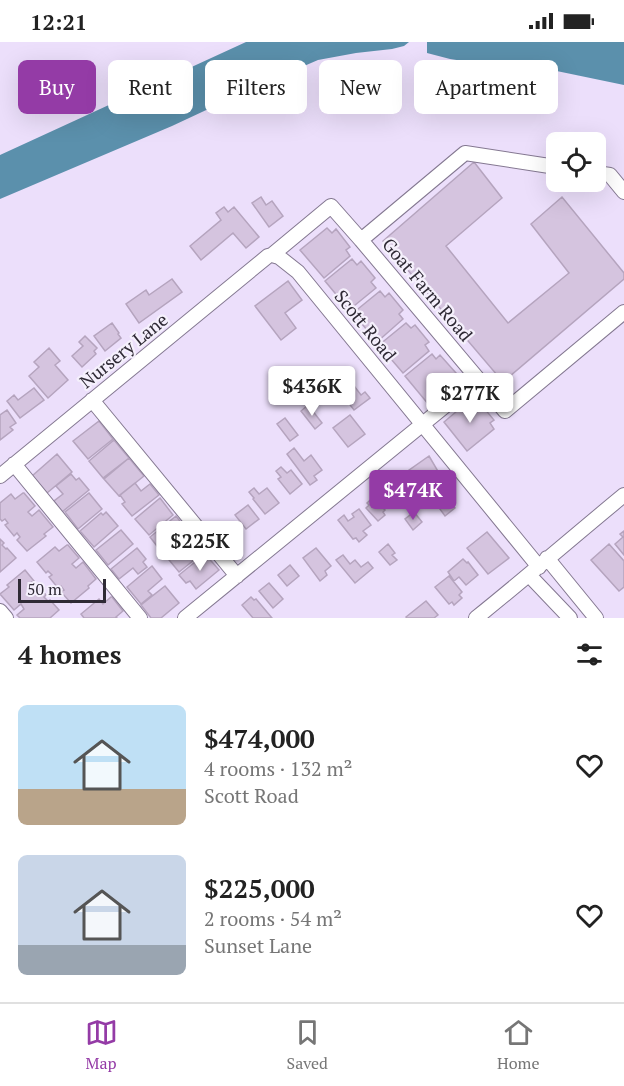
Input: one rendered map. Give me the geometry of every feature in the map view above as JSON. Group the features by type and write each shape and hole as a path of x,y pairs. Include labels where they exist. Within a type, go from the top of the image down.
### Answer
{"street":[{"name":"Goat Farm Road","path":"361,240 465,153 546,165"},
{"path":"606,174 610,175 624,192"},
{"name":"Goat Farm Road","path":"272,255 331,206 505,411 624,312"},
{"name":"Nursery Lane","path":"0,476 272,255"},
{"name":"Scott Road","path":"272,255 279,257 298,272 538,567 570,618"},
{"path":"185,618 478,379"},
{"path":"92,400 237,576"},
{"path":"14,464 140,618"},
{"path":"476,618 624,495"},
{"name":"Scott Road","path":"538,567 596,618"},
{"path":"0,610 6,618"}],"water":[{"path":"246,42 409,42 392,49 318,60 307,65 307,60 207,60"},
{"path":"427,42 624,42 624,85 558,71 558,60 456,60 427,53"},
{"path":"205,61 205,111 0,199 0,155 89,114 96,114 96,111 108,105 108,114 193,114 193,66"}],"building":[{"path":"474,162 502,198 446,246 508,323 569,273 531,224 562,197 624,273 624,279 503,382 383,241"},
{"path":"261,197 266,205 272,201 283,216 269,227 252,203"},
{"path":"224,207 228,212 234,207 259,237 246,248 233,233 201,260 190,246 221,220 216,213"},
{"path":"327,228 332,233 336,229 350,247 346,250 350,256 324,278 300,250"},
{"path":"352,259 357,265 361,261 375,278 371,282 376,288 349,310 325,281"},
{"path":"172,279 182,292 139,323 126,304 146,290 149,295"},
{"path":"288,281 302,300 285,313 296,328 281,340 255,306"},
{"path":"380,291 385,297 389,293 403,310 399,314 403,319 377,342 353,313"},
{"path":"112,323 121,338 105,351 94,336"},
{"path":"406,323 411,328 415,325 429,342 425,345 429,351 403,373 379,345"},
{"path":"85,336 97,348 94,351 96,354 82,367 72,356 83,346 79,342"},
{"path":"49,348 60,361 55,365 68,380 48,398 29,376 39,367 34,362"},
{"path":"432,354 436,359 440,355 456,373 451,378 455,383 429,405 405,376"},
{"path":"339,372 345,380 348,378 361,395 365,392 370,398 354,410 330,379"},
{"path":"34,388 44,400 20,418 7,401 14,395 18,400"},
{"path":"470,400 475,406 479,402 494,420 490,423 494,429 467,451 444,422"},
{"path":"308,405 322,423 315,429 301,411"},
{"path":"7,410 16,423 10,427 13,430 0,440 0,415"},
{"path":"350,415 365,434 348,447 333,428"},
{"path":"285,418 298,435 290,441 277,424"},
{"path":"99,421 113,439 88,459 73,441"},
{"path":"114,440 129,458 103,478 89,461"},
{"path":"294,448 304,461 311,455 322,470 314,476 317,480 310,485 287,454"},
{"path":"57,454 72,472 47,493 32,476"},
{"path":"429,456 439,473 420,487 413,478 410,480 405,473"},
{"path":"129,458 144,476 119,496 104,479"},
{"path":"281,467 287,473 291,470 302,484 290,494 278,479 281,477 276,471"},
{"path":"71,474 76,480 79,478 89,490 62,512 54,501 63,494 56,486"},
{"path":"401,477 413,493 400,503 388,486"},
{"path":"135,483 141,491 150,484 159,495 132,516 122,504 125,502 120,495"},
{"path":"254,488 259,494 267,488 279,503 265,514 249,492"},
{"path":"379,492 388,502 382,507 385,515 378,521 366,508 369,505 367,503"},
{"path":"23,493 35,506 28,512 32,516 39,510 53,527 44,534 46,536 27,551 17,540 20,537 17,533 14,536 5,525 8,523 5,519 2,521 0,519 0,503 11,494 15,499"},
{"path":"89,493 102,509 78,529 65,512"},
{"path":"160,498 173,515 149,535 135,519"},
{"path":"447,498 455,508 445,516 437,505"},
{"path":"248,505 259,519 246,529 235,515"},
{"path":"359,509 371,525 363,531 367,535 359,542 356,538 353,539 338,520 344,515 348,521"},
{"path":"106,512 118,526 94,547 80,531 101,513 103,515"},
{"path":"414,512 422,522 413,530 405,519"},
{"path":"176,516 187,530 164,548 160,543 157,546 150,537"},
{"path":"121,530 133,544 108,565 96,550"},
{"path":"624,531 624,555 615,544 623,537 620,534"},
{"path":"487,532 509,558 488,574 467,548"},
{"path":"190,535 204,552 179,572 165,555"},
{"path":"0,539 4,543 2,545 16,558 0,572"},
{"path":"388,544 395,553 392,555 397,560 390,565 379,552"},
{"path":"609,544 624,561 624,587 619,591 591,560"},
{"path":"67,545 79,558 72,564 76,568 83,562 96,579 71,603 61,592 64,590 61,586 58,588 49,577 52,575 48,571 46,573 37,562 55,547 59,551"},
{"path":"137,548 146,559 143,562 147,567 138,574 133,568 119,579 111,569"},
{"path":"316,548 331,566 325,571 327,575 320,581 303,558"},
{"path":"205,554 219,570 196,589 190,581 186,583 179,575"},
{"path":"343,555 350,564 355,560 361,567 368,562 373,568 355,583 336,560"},
{"path":"463,559 478,575 466,585 459,577 454,581 448,572"},
{"path":"290,565 299,576 287,586 278,575"},
{"path":"152,566 162,579 148,591 152,595 141,604 127,587"},
{"path":"25,570 34,581 32,582 46,595 44,597 59,610 50,618 20,618 17,615 24,609 21,604 14,610 0,594"},
{"path":"449,576 462,592 459,595 462,598 454,605 452,602 449,604 435,587"},
{"path":"269,583 283,599 273,608 259,591"},
{"path":"165,586 179,603 161,618 151,618 141,605"},
{"path":"111,597 123,611 117,618 84,618 81,614 99,599 103,604"},
{"path":"251,597 256,599 272,618 253,618 242,605"},
{"path":"426,601 438,615 434,618 406,617"}]}
